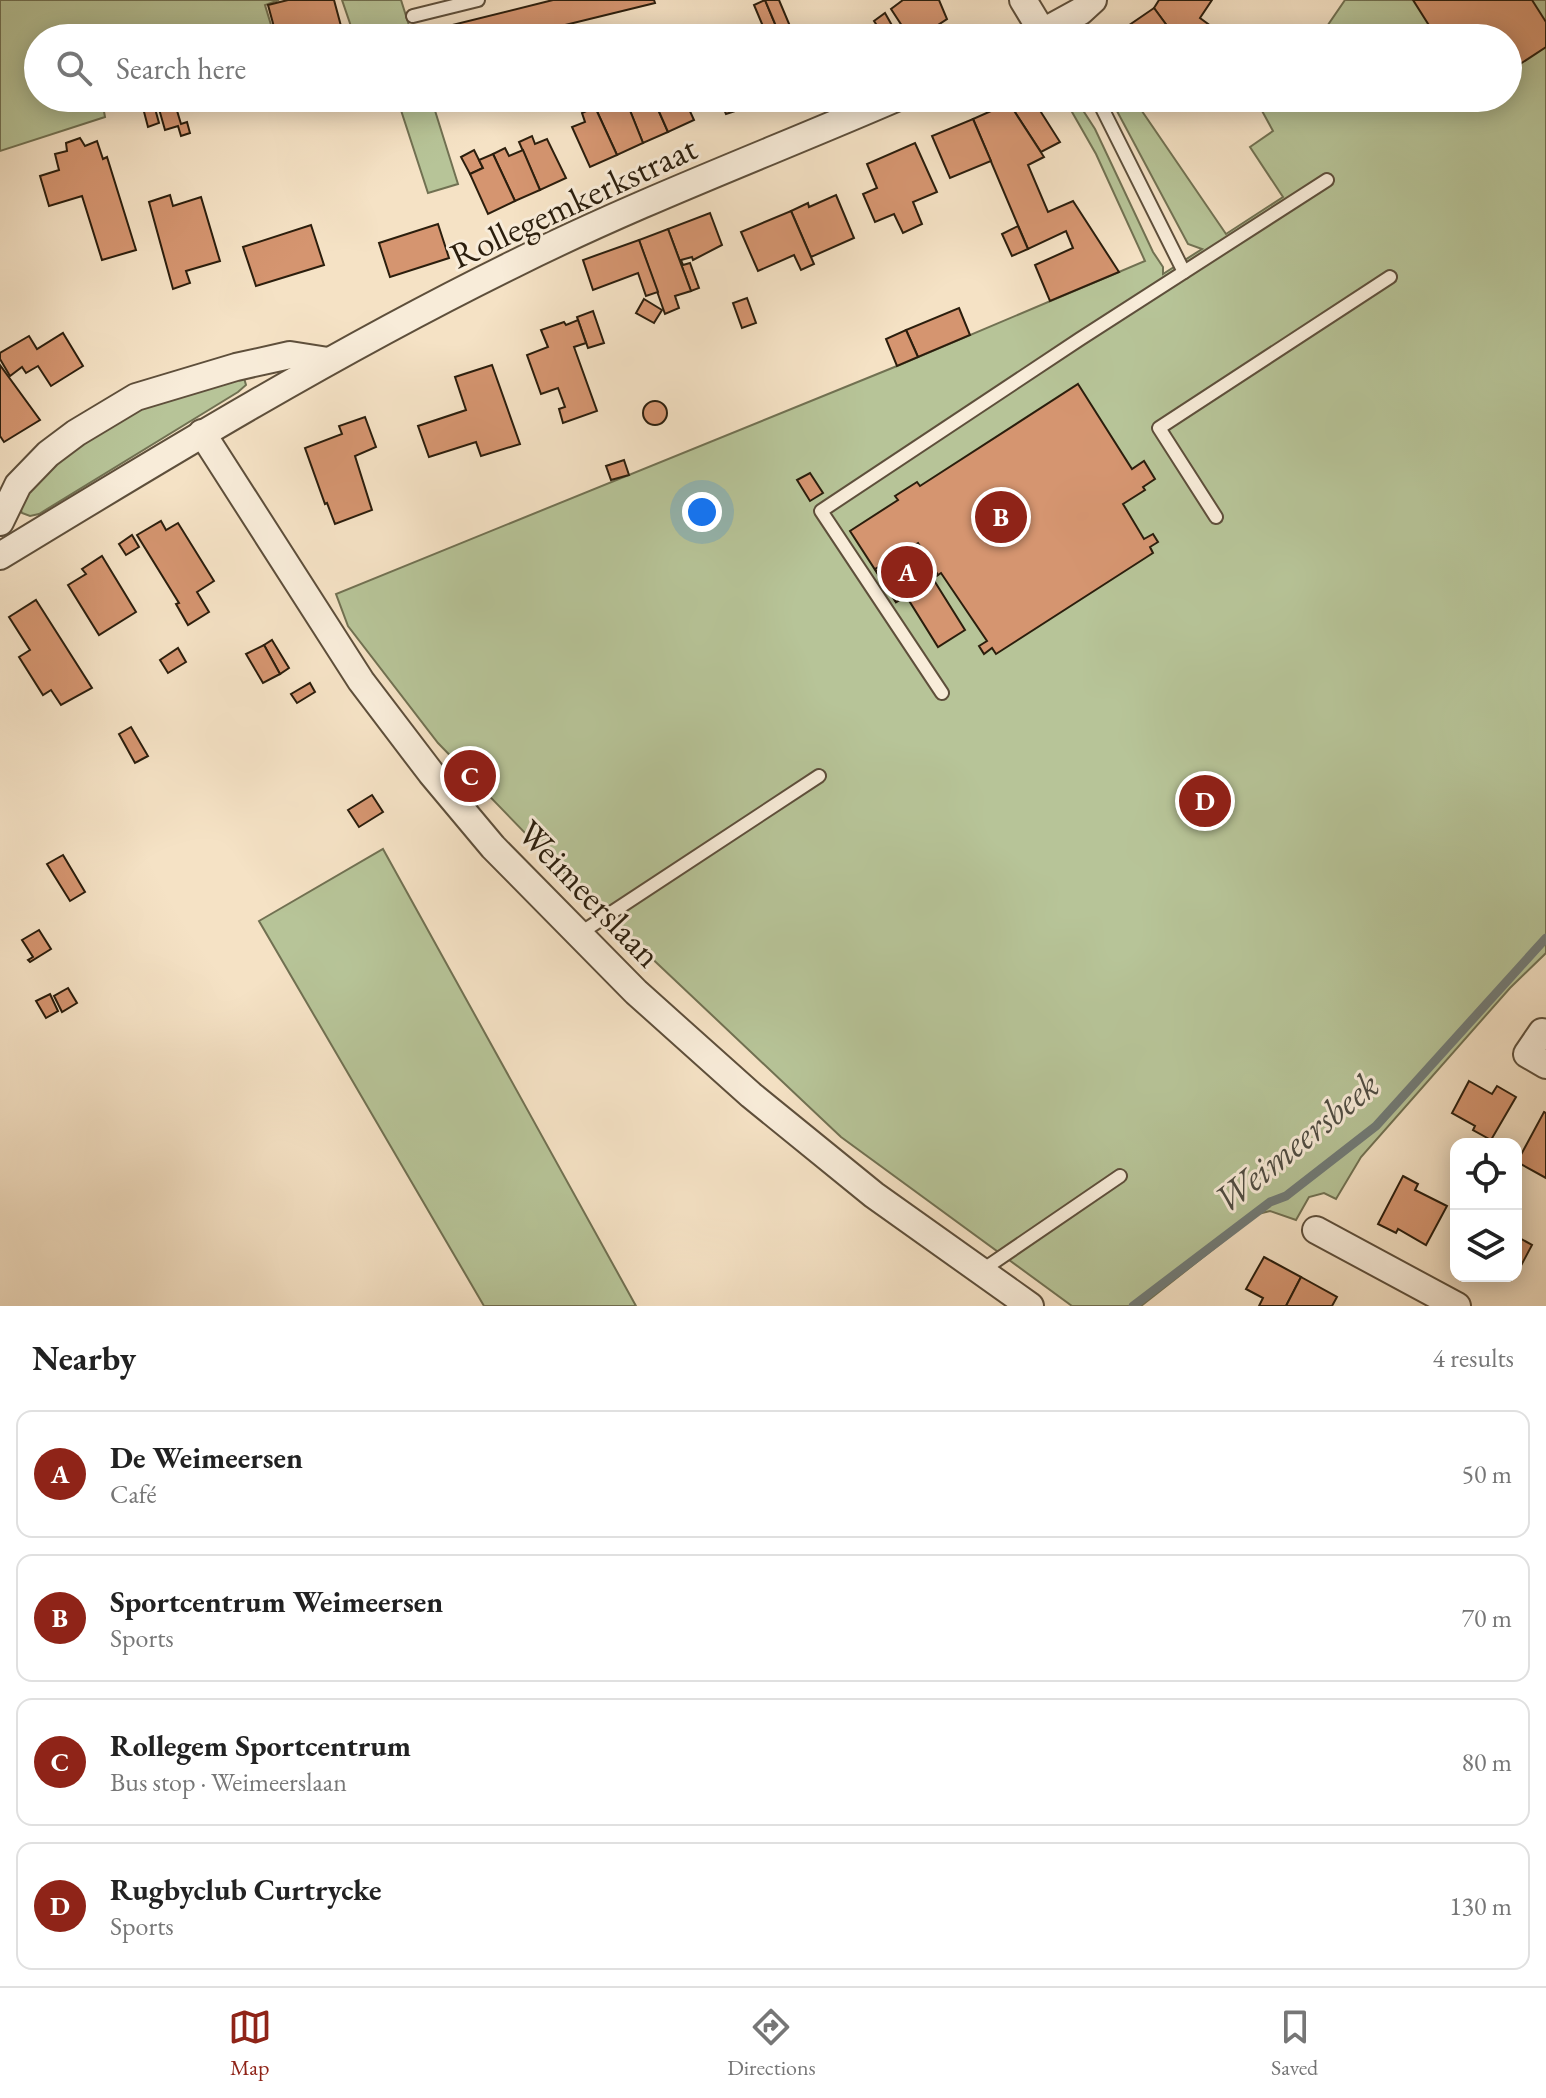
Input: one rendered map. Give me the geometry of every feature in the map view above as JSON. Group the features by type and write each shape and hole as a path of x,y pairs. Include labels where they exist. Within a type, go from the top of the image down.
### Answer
{"street":[{"path":"1023,0 1040,24"},
{"path":"1062,24 1093,0"},
{"name":"Rollegemkerkstraat","path":"0,556 202,433 328,361 562,241 863,112"},
{"path":"0,522 18,485 48,454 76,433 136,397 222,371 290,355 328,361"},
{"name":"Weimeerslaan","path":"202,433 361,681 431,773 493,847 636,992 751,1095 874,1195 1030,1306"},
{"path":"1542,1032 1527,1054 1546,1065"},
{"path":"1316,1230 1457,1306"}],"lane":[{"path":"413,16 478,0"},
{"path":"1104,112 1184,272"},
{"path":"942,693 821,511 1327,180"},
{"path":"1216,517 1159,428 1390,277"},
{"path":"579,934 819,776"},
{"path":"981,1272 1120,1176"}],"green space":[{"path":"0,0 279,0 265,5 271,24 24,24 24,112 104,112 105,117 0,151"},
{"path":"342,0 401,0 409,24 350,24"},
{"path":"1345,0 1546,0 1546,953 1510,988 1361,1157 1336,1199 1324,1193 1309,1197 1296,1220 1270,1211 1258,1214 1141,1306 1072,1306 841,1137 589,899 438,743 348,626 336,594 897,366 1145,261 1096,154 1072,112 1084,112 1095,129 1163,267 1163,274 1202,249 1188,244 1117,112 1143,112 1226,234 1283,197 1250,147 1273,131 1263,112 1522,112 1522,24 1329,24"},
{"path":"402,112 435,112 458,184 428,193"},
{"path":"244,378 246,385 238,392 39,514 30,516 22,513 18,503 41,471 147,402"},
{"path":"383,849 636,1306 484,1306 259,921"}],"building":[{"path":"288,0 334,0 340,24 273,24 268,5"},
{"path":"553,0 654,0 655,3 569,24 456,24"},
{"path":"765,0 775,24 762,24 754,5"},
{"path":"765,0 779,0 789,24 775,24"},
{"path":"903,0 939,0 947,19 939,24 901,24 891,9"},
{"path":"1159,0 1212,0 1200,18 1208,24 1166,24 1154,8"},
{"path":"1413,0 1532,0 1546,22 1546,47 1522,63 1522,24 1428,24"},
{"path":"1154,8 1166,24 1131,24"},
{"path":"885,13 891,24 876,24 874,21"},
{"path":"144,112 156,112 159,123 148,127"},
{"path":"160,112 177,112 181,124 187,122 190,133 181,136 178,126 165,130"},
{"path":"597,112 631,112 643,143 617,155"},
{"path":"597,112 617,155 590,167 572,127 585,122 582,113"},
{"path":"631,112 659,112 668,132 643,143"},
{"path":"659,112 690,112 694,120 668,132"},
{"path":"989,112 1015,112 1044,157 1028,165 1048,212 1073,201 1119,272 1050,301 1035,265 1073,248 1066,231 1028,249 973,119"},
{"path":"1015,112 1041,112 1060,142 1041,152"},
{"path":"973,119 991,161 950,178 932,136"},
{"path":"532,136 535,144 547,139 566,178 540,190 519,142"},
{"path":"80,138 85,146 97,141 103,159 107,157 136,250 102,260 82,196 49,206 40,176 59,170 55,154 67,151 66,143"},
{"path":"915,143 937,192 913,202 922,224 903,233 894,214 875,222 863,194 877,188 867,164"},
{"path":"505,148 509,156 523,150 540,190 515,201 493,154"},
{"path":"474,150 483,168 470,174 461,157"},
{"path":"493,154 515,201 488,214 470,174 483,168 479,160"},
{"path":"170,195 173,206 201,197 220,261 186,271 190,283 173,289 149,202"},
{"path":"836,195 854,238 811,257 791,211"},
{"path":"791,211 814,264 801,270 794,255 758,271 741,232"},
{"path":"710,213 722,245 693,260 692,257 681,260 683,265 690,263 699,288 691,291 668,229"},
{"path":"438,224 449,258 390,277 379,243"},
{"path":"311,225 324,265 256,286 243,247"},
{"path":"1018,226 1028,249 1012,256 1002,234"},
{"path":"668,229 691,291 675,296 679,308 665,314 639,240"},
{"path":"639,240 658,292 646,296 638,273 593,290 583,260"},
{"path":"747,298 756,323 742,328 733,303"},
{"path":"644,299 662,310 654,323 636,313"},
{"path":"959,308 970,335 918,357 906,330"},
{"path":"593,311 604,343 588,348 577,317"},
{"path":"578,320 586,343 574,347 597,411 563,423 559,409 565,407 558,388 541,394 527,355 548,347 541,330"},
{"path":"906,330 918,357 897,366 886,339"},
{"path":"63,333 83,366 51,386 38,366 26,373 22,367 10,376 0,353 29,336 37,349"},
{"path":"0,365 40,420 4,442 0,436"},
{"path":"492,365 520,444 481,456 476,442 429,457 418,426 466,410 455,377"},
{"path":"1078,384 1132,469 1144,461 1155,479 1143,487 1145,490 1123,504 1144,539 1153,534 1158,542 1150,547 1153,553 996,654 992,648 984,654 979,646 987,641 941,573 896,602 850,531 898,500 895,496 917,482 920,486"},
{"path":"655,401 666,408 667,413 660,424 655,425 644,418 643,413 650,402"},
{"path":"365,417 376,447 355,456 372,510 335,524 305,448 342,434 339,426"},
{"path":"624,460 629,475 611,480 606,466"},
{"path":"810,473 823,493 810,501 797,480"},
{"path":"161,521 166,530 178,523 214,581 197,592 209,612 188,625 176,604 179,603 137,535"},
{"path":"132,535 139,547 126,555 119,544"},
{"path":"918,543 938,575 896,602 875,569"},
{"path":"102,556 136,612 99,635 68,585 86,574 82,569"},
{"path":"935,582 965,630 938,647 908,599"},
{"path":"36,600 92,688 61,705 51,690 43,695 19,657 30,650 9,617"},
{"path":"272,640 289,668 280,674 264,645"},
{"path":"264,645 280,674 263,683 246,654"},
{"path":"178,648 186,662 168,673 160,660"},
{"path":"310,683 315,692 297,703 291,694"},
{"path":"131,727 148,756 135,763 119,734"},
{"path":"372,795 383,812 359,827 348,810"},
{"path":"63,855 85,892 70,901 47,864"},
{"path":"39,930 51,949 30,962 28,960 33,957 22,940"},
{"path":"68,988 77,1003 62,1012 54,996"},
{"path":"50,994 58,1011 46,1018 36,1001"},
{"path":"1469,1081 1492,1094 1497,1086 1516,1097 1492,1138 1473,1130 1475,1126 1452,1113"},
{"path":"1546,1113 1546,1178 1522,1165 1522,1153"},
{"path":"1403,1176 1418,1184 1415,1190 1447,1206 1426,1245 1398,1229 1396,1233 1378,1224"},
{"path":"1522,1239 1532,1245 1522,1264"},
{"path":"1264,1257 1301,1277 1286,1306 1259,1306 1263,1298 1246,1289"},
{"path":"1301,1277 1337,1297 1332,1306 1286,1306"}],"waterway":[{"name":"Weimeersbeek","path":"1133,1306 1270,1202 1286,1196 1376,1126 1546,938"}],"place":[{"name":"Sportcentrum Weimeersen","path":"1001,517"},
{"name":"De Weimeersen","path":"907,572"},
{"name":"Rollegem Sportcentrum","path":"470,776"},
{"name":"Rugbyclub Curtrycke","path":"1205,801"}]}
